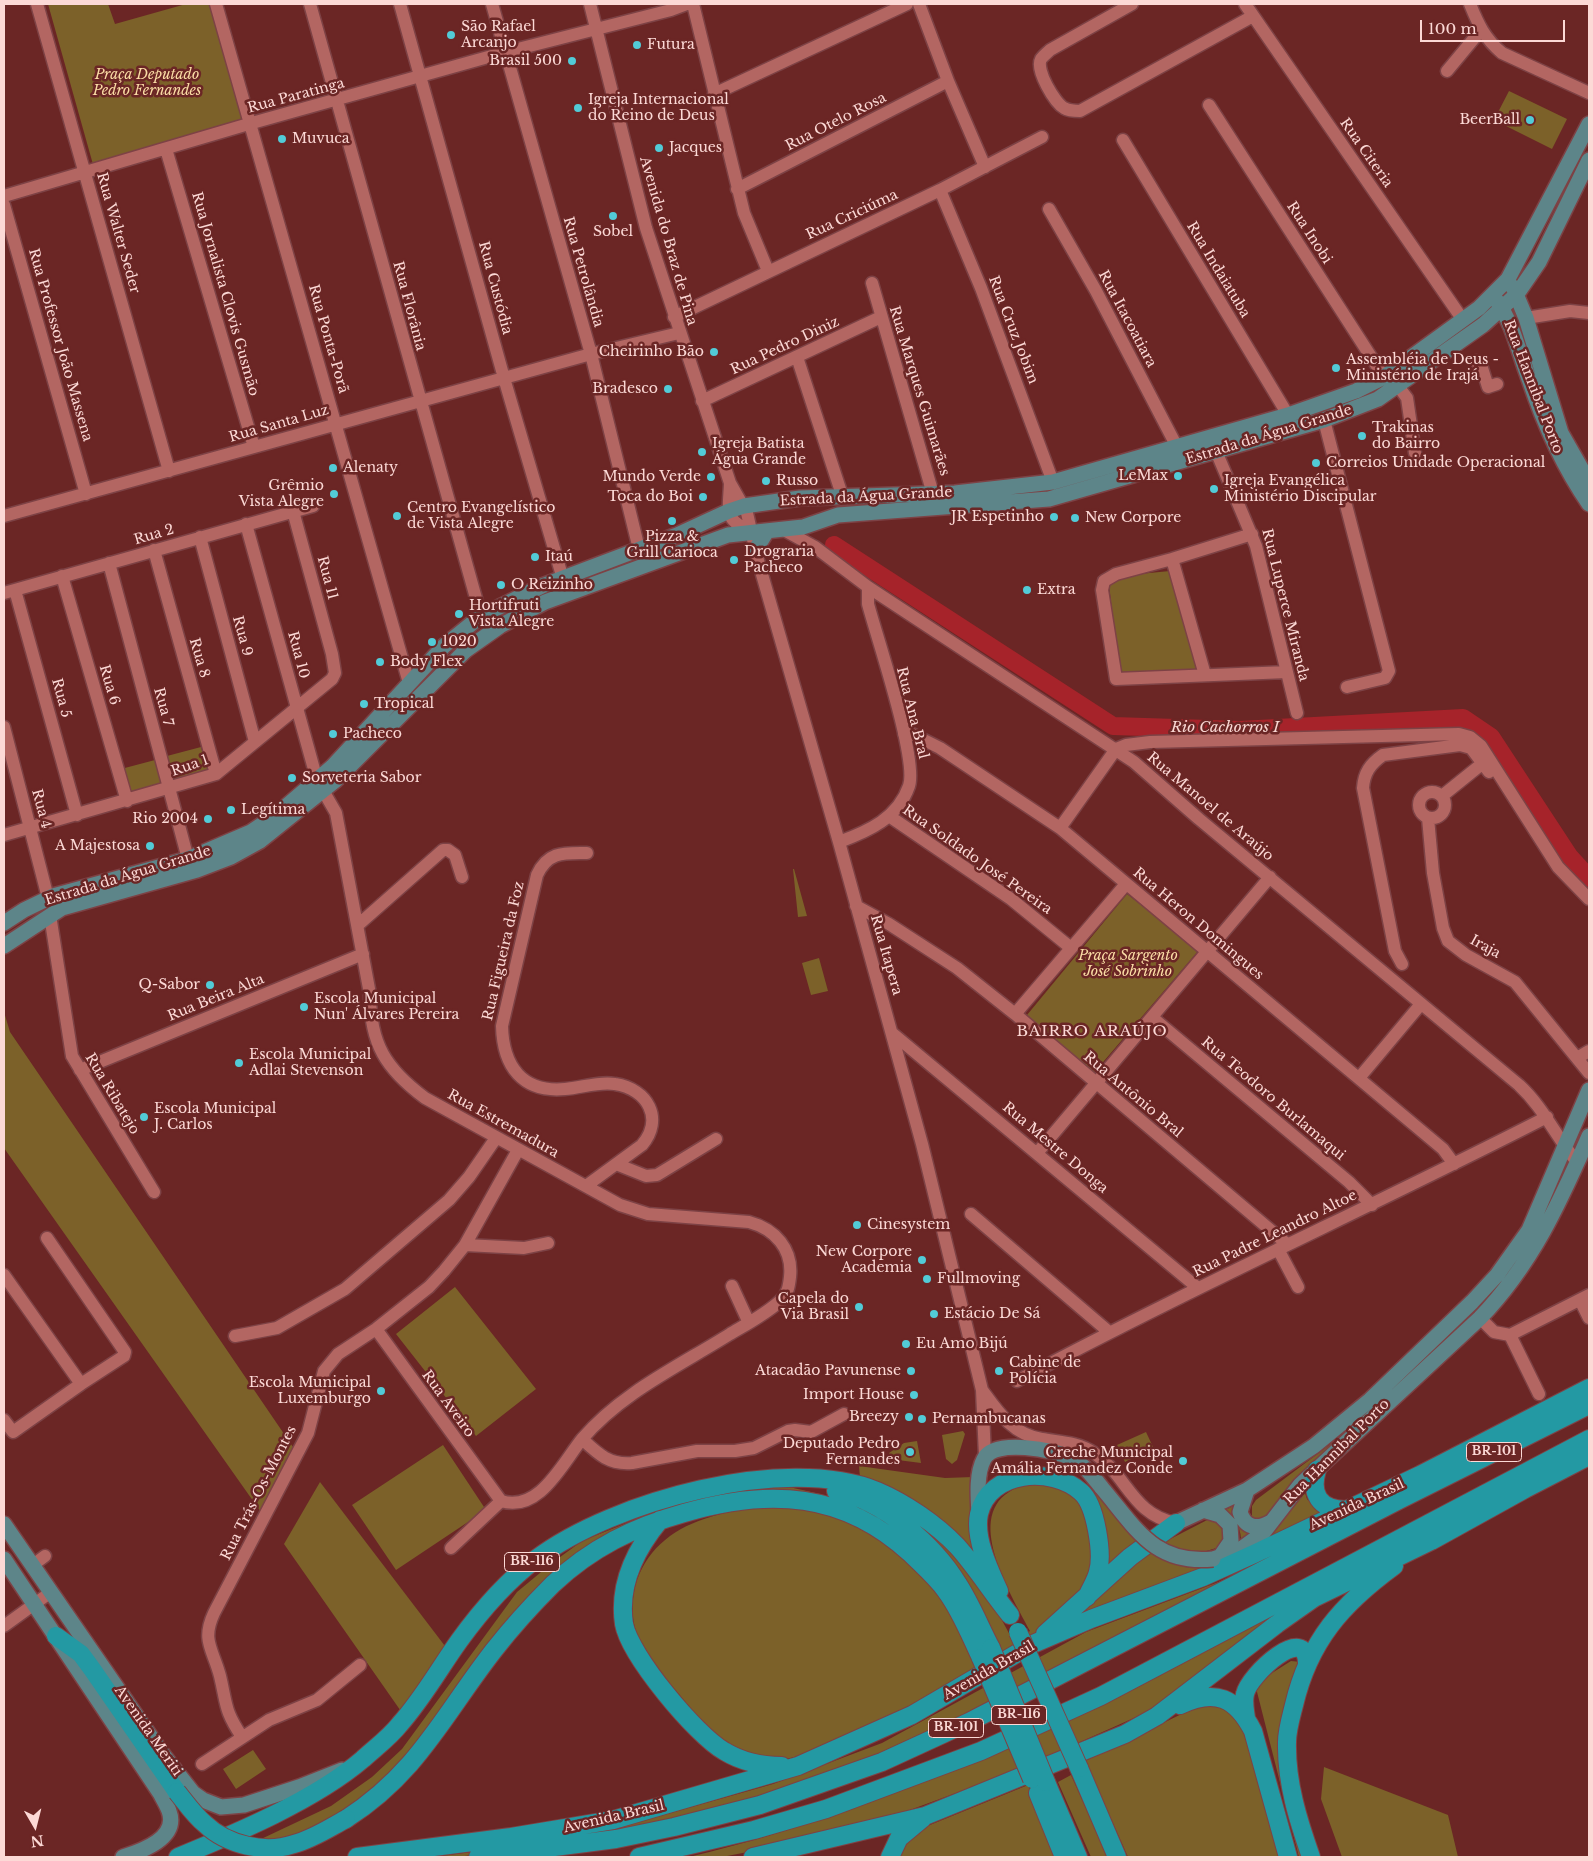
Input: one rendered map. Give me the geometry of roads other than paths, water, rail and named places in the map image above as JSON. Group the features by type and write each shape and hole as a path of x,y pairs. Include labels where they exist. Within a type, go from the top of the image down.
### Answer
{"highway":[{"name":"Avenida Brasil","path":"357,1857 511,1838 613,1820 798,1766 912,1715 1033,1644 1091,1619 1203,1578 1447,1461 1589,1388"},
{"name":"Avenida Brasil","path":"478,1857 616,1839 674,1827 760,1805 882,1762 978,1717 1399,1500 1589,1405"},
{"name":"BR-101","path":"640,1857 754,1830 826,1810 981,1751 1101,1696 1589,1439"},
{"path":"1562,1470 1589,1447"},
{"path":"1157,1716 1314,1598 1431,1541 1589,1456"},
{"path":"1399,1500 1447,1461"},
{"path":"1317,1470 1314,1487 1318,1500 1331,1508 1344,1510"},
{"path":"1086,1597 1098,1572 1100,1559 1093,1512 1082,1493 1065,1482 1048,1477 1019,1478 996,1487 984,1501 979,1515 981,1543 1010,1615 1116,1854"},
{"path":"782,1479 815,1478 844,1483 876,1491 897,1502 926,1521 956,1546 1010,1615"},
{"name":"BR-116","path":"178,1857 277,1812 313,1793 357,1764 399,1727 422,1697 460,1639 508,1585 536,1559 583,1530 640,1505 685,1493 740,1483 782,1479 843,1492 892,1517 922,1542 945,1565 958,1584 986,1653"},
{"path":"56,1636 81,1654 177,1792 198,1817 216,1833 237,1842 276,1849 294,1844 346,1819 390,1787 414,1762 494,1650 554,1584 611,1540 660,1520 722,1503 754,1498 799,1500 818,1503 861,1518 896,1541 932,1574 959,1610 986,1653 1041,1785 1078,1857"},
{"path":"660,1520 644,1540 624,1584 624,1625 629,1640 674,1702 713,1743 746,1762 765,1766 798,1766"},
{"path":"1033,1644 1130,1556 1176,1523"},
{"path":"1311,1857 1293,1794 1286,1740 1296,1693 1307,1664 1317,1642 1342,1611 1384,1573 1431,1541"},
{"path":"1246,1718 1244,1703 1249,1684 1276,1656 1291,1648 1299,1648 1307,1654 1307,1664"},
{"path":"753,1857 925,1816 1125,1734 1193,1698 1218,1697 1228,1700 1239,1708 1253,1731 1288,1857"},
{"path":"1041,1785 1064,1857"},
{"path":"890,1857 899,1838 925,1816"}],"main road":[{"name":"Estrada da Água Grande","path":"4,946 50,915 84,901 186,874 231,857 272,833 466,650 500,626 536,606 717,538 760,531 784,530 812,524 832,516 937,508 1052,482 1176,445 1288,415 1356,391 1384,377 1463,320 1494,295 1508,279 1589,124"},
{"name":"Estrada da Água Grande","path":"4,924 48,898 188,859 251,832 320,786 409,683 444,646 481,616 542,586 639,549 728,511 744,506 800,498 842,495 934,493 1040,500 1067,495 1324,420 1372,402 1501,316 1538,262 1589,160"},
{"name":"Rua Hannibal Porto","path":"1508,279 1517,294 1526,318 1561,433 1589,482"},
{"name":"Rua Hannibal Porto","path":"1494,295 1551,438 1575,483 1589,504"},
{"path":"800,498 809,507 812,524"},
{"path":"756,549 760,531"},
{"name":"Rua Hannibal Porto","path":"1176,1523 1247,1490 1314,1446 1370,1400 1472,1302 1513,1254 1537,1215 1589,1090"},
{"name":"Rua Hannibal Porto","path":"985,1456 997,1449 1010,1446 1063,1455 1085,1468 1145,1539 1171,1556 1184,1559 1216,1558 1252,1542 1272,1522 1289,1496 1351,1439 1396,1394 1480,1318 1506,1290 1534,1250 1587,1140"},
{"path":"1351,1439 1344,1429 1344,1425 1370,1400"},
{"path":"979,1515 980,1472 985,1456"},
{"path":"1247,1490 1242,1499 1240,1512 1245,1523 1252,1527 1259,1527 1272,1522"},
{"path":"1202,1510 1220,1514 1230,1525 1231,1541 1216,1558"},
{"name":"Avenida Meriti","path":"4,1524 39,1560 51,1592 164,1756 193,1793 203,1800 221,1807 244,1805 299,1787 357,1764"},
{"name":"Avenida Meriti","path":"4,1559 160,1793 169,1810 169,1826 165,1835 156,1843 123,1857"}],"street":[{"name":"Rua Walter Seder","path":"37,4 169,471"},
{"name":"Rua Ponta-Porã","path":"216,4 252,123 409,683"},
{"name":"Rua Florânia","path":"310,4 481,616"},
{"name":"Rua Custódia","path":"400,4 422,77 504,378 563,578"},
{"name":"Rua Petrolândia","path":"492,4 591,354 639,549"},
{"name":"Avenida do Braz de Pina","path":"590,4 646,228 679,333 730,482 760,531"},
{"name":"Rua Paratinga","path":"4,196 252,123 506,52 688,4"},
{"path":"693,4 737,189 752,234 768,272"},
{"path":"714,94 907,4"},
{"path":"919,4 948,81 985,167"},
{"path":"1132,4 1050,50 1041,58 1042,76 1062,107 1070,111 1080,111 1253,16"},
{"name":"Rua Citeria","path":"1245,4 1463,320"},
{"path":"1470,4 1481,30 1490,43 1502,53 1589,92"},
{"path":"1447,71 1481,30"},
{"name":"Rua Otelo Rosa","path":"737,189 948,81"},
{"name":"Rua Inobi","path":"1209,105 1384,377"},
{"name":"Rua Criciúma","path":"674,317 940,190 1042,137"},
{"name":"Rua Indaiatuba","path":"1123,140 1288,415"},
{"name":"Rua Jornalista Clovis Gusmão","path":"166,149 254,447"},
{"name":"Rua Cruz Jobim","path":"940,190 981,288 1052,482"},
{"name":"Rua Professor João Massena","path":"4,205 86,494"},
{"name":"Rua Itacoatiara","path":"1049,209 1096,291 1176,445"},
{"name":"Rua Marques Guimarães","path":"872,282 937,508"},
{"path":"1526,318 1570,311 1589,313"},
{"name":"Rua Pedro Diniz","path":"702,401 881,317"},
{"name":"Rua Santa Luz","path":"4,516 591,354 679,333"},
{"path":"796,357 842,495"},
{"path":"1476,361 1482,368 1488,387 1497,384"},
{"path":"1398,386 1407,398 1415,452"},
{"path":"1324,420 1388,671 1385,678 1346,687"},
{"name":"Rua Luperce Miranda","path":"1216,451 1252,534 1297,713"},
{"name":"Avenida do Braz de Pina","path":"728,511 730,482"},
{"name":"Rua 2","path":"9,591 313,506"},
{"name":"Rua 11","path":"293,511 332,654"},
{"path":"728,511 735,524 760,531"},
{"name":"Rua 10","path":"246,524 320,786"},
{"path":"812,524 815,547"},
{"name":"Rua Manoel de Araújo","path":"784,530 815,547 868,587 1116,749 1524,1090 1567,1142 1577,1162"},
{"path":"1252,534 1108,577 1104,581 1102,590 1116,679 1287,672"},
{"name":"Rua 9","path":"200,537 255,742"},
{"name":"Rua Itapera","path":"756,549 840,842 892,1033 982,1390 985,1456"},
{"name":"Rua 8","path":"154,550 216,774"},
{"path":"1172,559 1205,675"},
{"name":"Rua 7","path":"109,563 188,859"},
{"name":"Rua 6","path":"62,576 127,801"},
{"name":"Rua Ana Bral","path":"840,842 864,832 890,816 905,794 910,778 910,763 904,734 868,604 868,587"},
{"name":"Rua 5","path":"9,591 77,815"},
{"name":"Rua 1","path":"4,834 127,801 216,774 332,680 335,673 332,654"},
{"name":"Rua 4","path":"4,727 48,898"},
{"path":"1060,828 1116,749 1150,742 1447,732 1470,737 1481,746 1504,779 1558,867 1589,899"},
{"name":"Rua Heron Domingues","path":"904,734 912,734 940,748 1060,828 1443,1149 1454,1164"},
{"path":"1402,964 1396,951 1363,788 1366,772 1372,762 1383,755 1460,745 1471,748 1558,871 1589,904"},
{"path":"1442,796 1483,764"},
{"name":"Rua Estremadura","path":"320,786 336,813 370,994 370,1016 381,1052 401,1080 425,1098 620,1205 648,1214 749,1222 761,1225 775,1235 789,1257 789,1288 781,1300 749,1323 621,1401 582,1439 542,1491 519,1504 498,1498"},
{"path":"1431,792 1442,796 1445,802 1445,809 1435,818 1428,818 1420,810 1421,798 1431,792"},
{"name":"Rua Soldado José Pereira","path":"890,816 1011,899 1071,948"},
{"name":"Iraja","path":"1428,818 1433,873 1443,928 1448,941 1466,955 1514,982 1589,1073"},
{"path":"358,925 443,850 448,850 455,855 462,877"},
{"name":"Rua Figueira da Foz","path":"586,1186 642,1145 649,1137 653,1114 647,1102 631,1089 615,1084 546,1089 530,1084 521,1078 511,1066 502,1042 502,1026 537,875 542,864 550,857 565,853 588,853"},
{"path":"1038,1152 1270,877"},
{"path":"1015,1014 1126,884"},
{"name":"Rua Antônio Bral","path":"856,906 889,924 956,968 1015,1014 1283,1246"},
{"name":"Rua Ribatejo","path":"50,915 72,1056 154,1192"},
{"name":"Rua Beira Alta","path":"80,1070 363,954"},
{"path":"1359,1078 1421,1004"},
{"name":"Rua Teodoro Burlamaqui","path":"1153,1018 1342,1176 1372,1205"},
{"name":"Rua Mestre Donga","path":"892,1033 1038,1152 1198,1288"},
{"path":"1577,1058 1589,1051"},
{"name":"Rua Padre Leandro Altoe","path":"1017,1381 1198,1288 1372,1205 1547,1117"},
{"path":"235,1336 277,1328 345,1289 454,1195 496,1138"},
{"path":"616,1164 646,1176 657,1175 716,1139"},
{"path":"1567,1142 1587,1140"},
{"name":"Rua Trás-Os-Montes","path":"242,1737 229,1718 224,1706 220,1678 208,1643 209,1623 308,1433 324,1370 338,1354 376,1329 429,1287 465,1245 518,1150"},
{"path":"971,1214 1110,1332"},
{"path":"4,1420 8,1435 124,1356 125,1352 47,1238"},
{"path":"465,1245 524,1248 548,1243"},
{"path":"1283,1246 1298,1287"},
{"path":"4,1275 81,1384"},
{"path":"732,1286 749,1323"},
{"path":"1480,1318 1494,1332 1510,1335 1585,1298 1589,1318"},
{"name":"Rua Aveiro","path":"376,1329 498,1498"},
{"path":"1510,1335 1539,1394"},
{"name":"Rua Itapera","path":"982,1390 1004,1419 1017,1430 1034,1438 1065,1442 1085,1448 1108,1466 1147,1511 1156,1518 1176,1523"},
{"path":"582,1439 607,1460 623,1464 697,1451 735,1451 754,1448 788,1431 812,1432 844,1414"},
{"path":"451,1548 498,1498"},
{"path":"4,1626 51,1592"},
{"path":"202,1764 269,1720 317,1700 360,1665"}],"waterway":[{"name":"Rio Cachorros I","path":"834,545 1113,726 1240,730 1463,718 1491,737 1569,856 1589,878"}],"place":[{"name":"São Rafael Arcanjo","path":"451,35"},
{"name":"Futura","path":"637,45"},
{"name":"Brasil 500","path":"572,61"},
{"name":"Igreja Internacional do Reino de Deus","path":"578,108"},
{"name":"BeerBall","path":"1530,120"},
{"name":"Muvuca","path":"282,139"},
{"name":"Jacques","path":"659,148"},
{"name":"Sobel","path":"613,216"},
{"name":"Cheirinho Bão","path":"714,352"},
{"name":"Assembléia de Deus - Ministério de Irajá","path":"1336,368"},
{"name":"Bradesco","path":"668,389"},
{"name":"Trakinas do Bairro","path":"1362,436"},
{"name":"Igreja Batista Água Grande","path":"702,452"},
{"name":"Correios Unidade Operacional","path":"1316,463"},
{"name":"Alenaty","path":"333,468"},
{"name":"LeMax","path":"1178,476"},
{"name":"Mundo Verde","path":"711,477"},
{"name":"Russo","path":"766,481"},
{"name":"Igreja Evangélica Ministério Discipular","path":"1214,489"},
{"name":"Grêmio Vista Alegre","path":"334,494"},
{"name":"Toca do Boi","path":"703,497"},
{"name":"Centro Evangelístico de Vista Alegre","path":"397,516"},
{"name":"JR Espetinho","path":"1054,517"},
{"name":"New Corpore","path":"1075,518"},
{"name":"Pizza & Grill Carioca","path":"672,521"},
{"name":"Itaú","path":"535,557"},
{"name":"Drograria Pacheco","path":"734,560"},
{"name":"O Reizinho","path":"501,585"},
{"name":"Extra","path":"1027,590"},
{"name":"Hortifruti Vista Alegre","path":"459,614"},
{"name":"1020","path":"432,642"},
{"name":"Body Flex","path":"380,662"},
{"name":"Tropical","path":"364,704"},
{"name":"Pacheco","path":"333,734"},
{"name":"Sorveteria Sabor","path":"292,778"},
{"name":"Legítima","path":"231,810"},
{"name":"Rio 2004","path":"208,819"},
{"name":"A Majestosa","path":"150,846"},
{"name":"Q-Sabor","path":"210,985"},
{"name":"Escola Municipal Nun' Álvares Pereira","path":"304,1007"},
{"name":"Escola Municipal Adlai Stevenson","path":"239,1063"},
{"name":"Escola Municipal J. Carlos","path":"144,1117"},
{"name":"Cinesystem","path":"857,1225"},
{"name":"New Corpore Academia","path":"922,1260"},
{"name":"Fullmoving","path":"927,1279"},
{"name":"Capela do Via Brasil","path":"859,1307"},
{"name":"Estácio De Sá","path":"934,1314"},
{"name":"Eu Amo Bijú","path":"906,1344"},
{"name":"Atacadão Pavunense","path":"911,1371"},
{"name":"Cabine de Polícia","path":"999,1371"},
{"name":"Escola Municipal Luxemburgo","path":"381,1391"},
{"name":"Import House","path":"914,1395"},
{"name":"Breezy","path":"909,1417"},
{"name":"Pernambucanas","path":"922,1419"},
{"name":"Deputado Pedro Fernandes","path":"910,1452"},
{"name":"Creche Municipal Amália Fernandez Conde","path":"1183,1461"}],"district":[{"name":"BAIRRO ARAÚJO","path":"1092,1032"}],"park label":[{"name":"Praça Deputado Pedro Fernandes","path":"147,84"},
{"name":"Praça Sargento José Sobrinho","path":"1128,964"}]}
